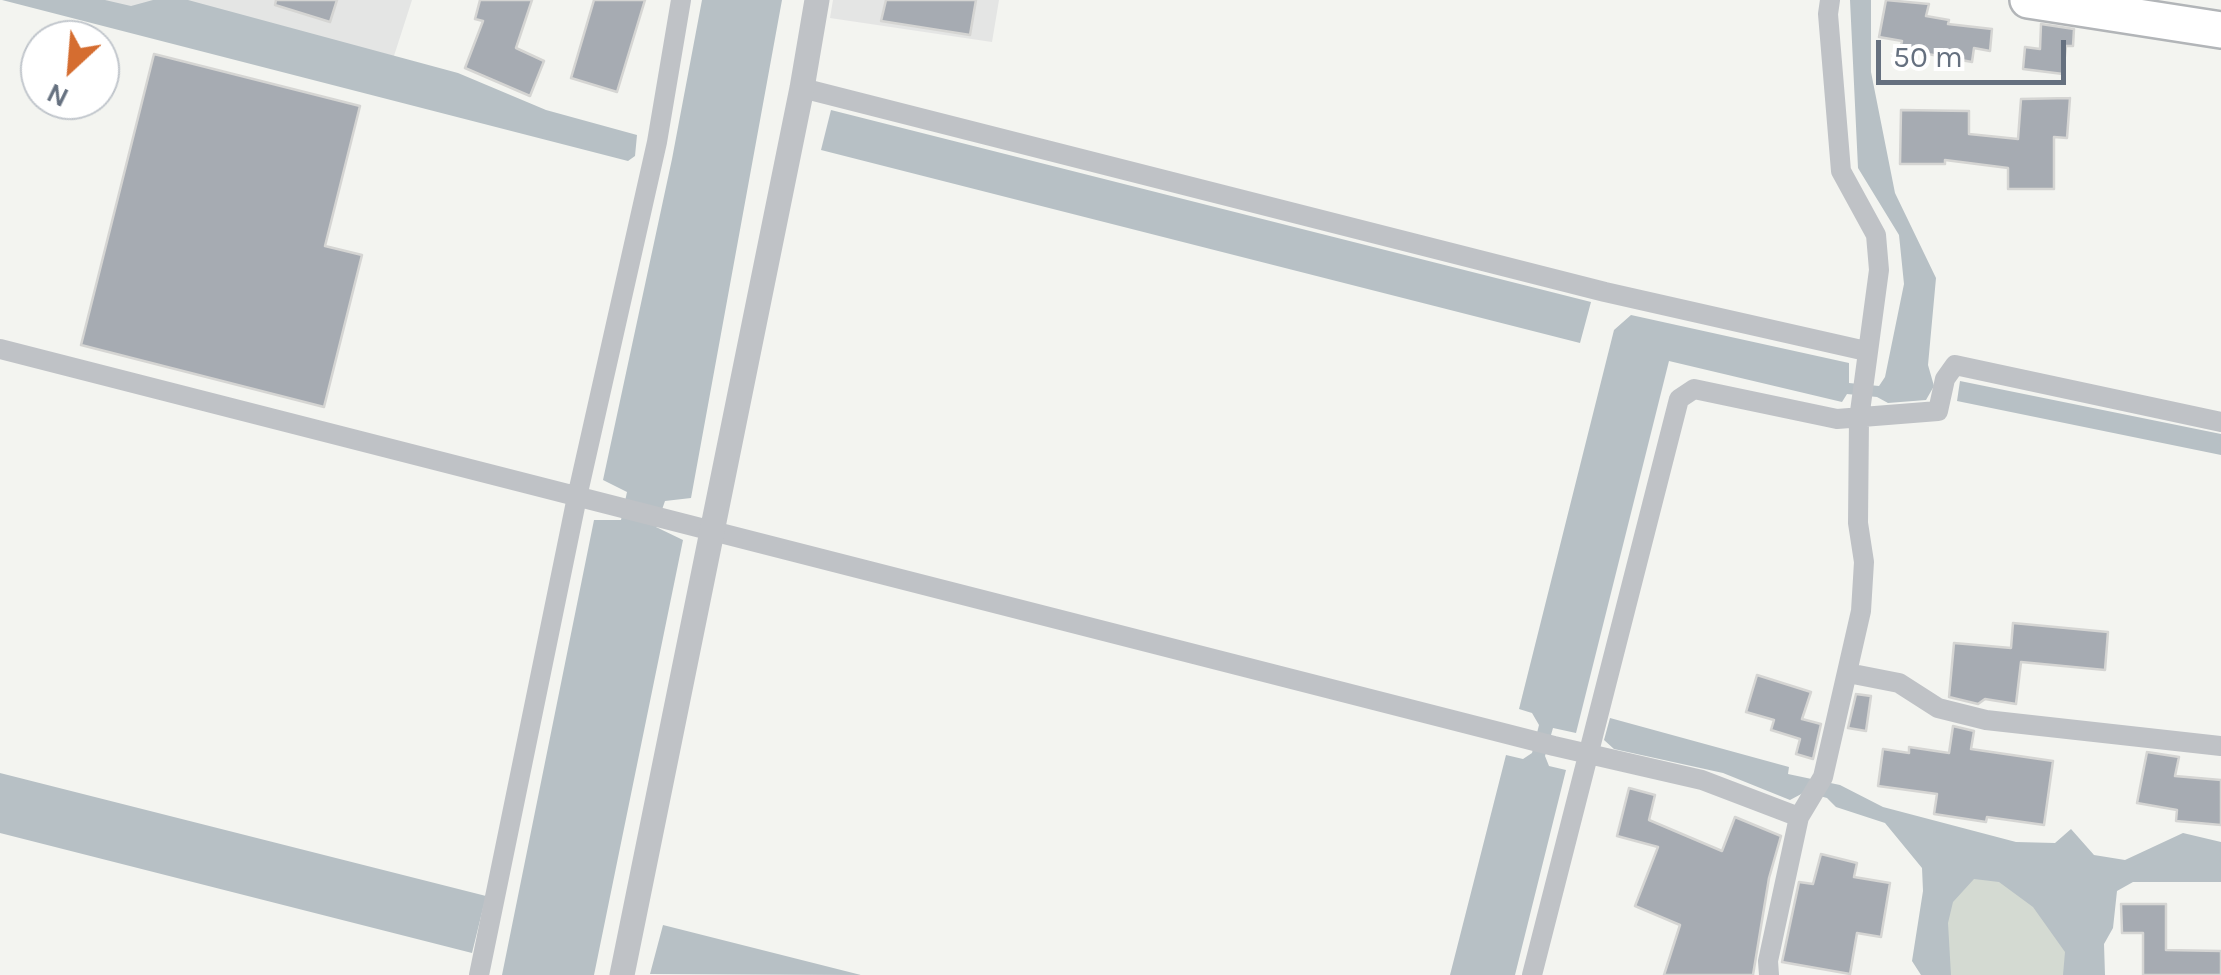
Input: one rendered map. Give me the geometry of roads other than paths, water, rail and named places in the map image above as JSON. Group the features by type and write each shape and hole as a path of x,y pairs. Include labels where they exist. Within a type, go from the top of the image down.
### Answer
{"highway":[{"path":"2028,0 2221,30"}],"street":[{"path":"479,975 577,497 658,142 682,0"},
{"path":"622,975 802,88 816,0"},
{"path":"1770,975 1768,961 1805,808 1823,777 1862,610 1864,562 1858,523 1861,400 1879,270 1876,235 1841,171 1830,0"},
{"path":"802,88 1605,292 1866,351"},
{"path":"0,350 1805,808"},
{"path":"1532,975 1679,399 1694,390 1837,419 1861,400 1938,411 1945,379 1955,365 2221,422"},
{"path":"1848,672 1900,683 1938,708 1986,720 2221,746"}]}
